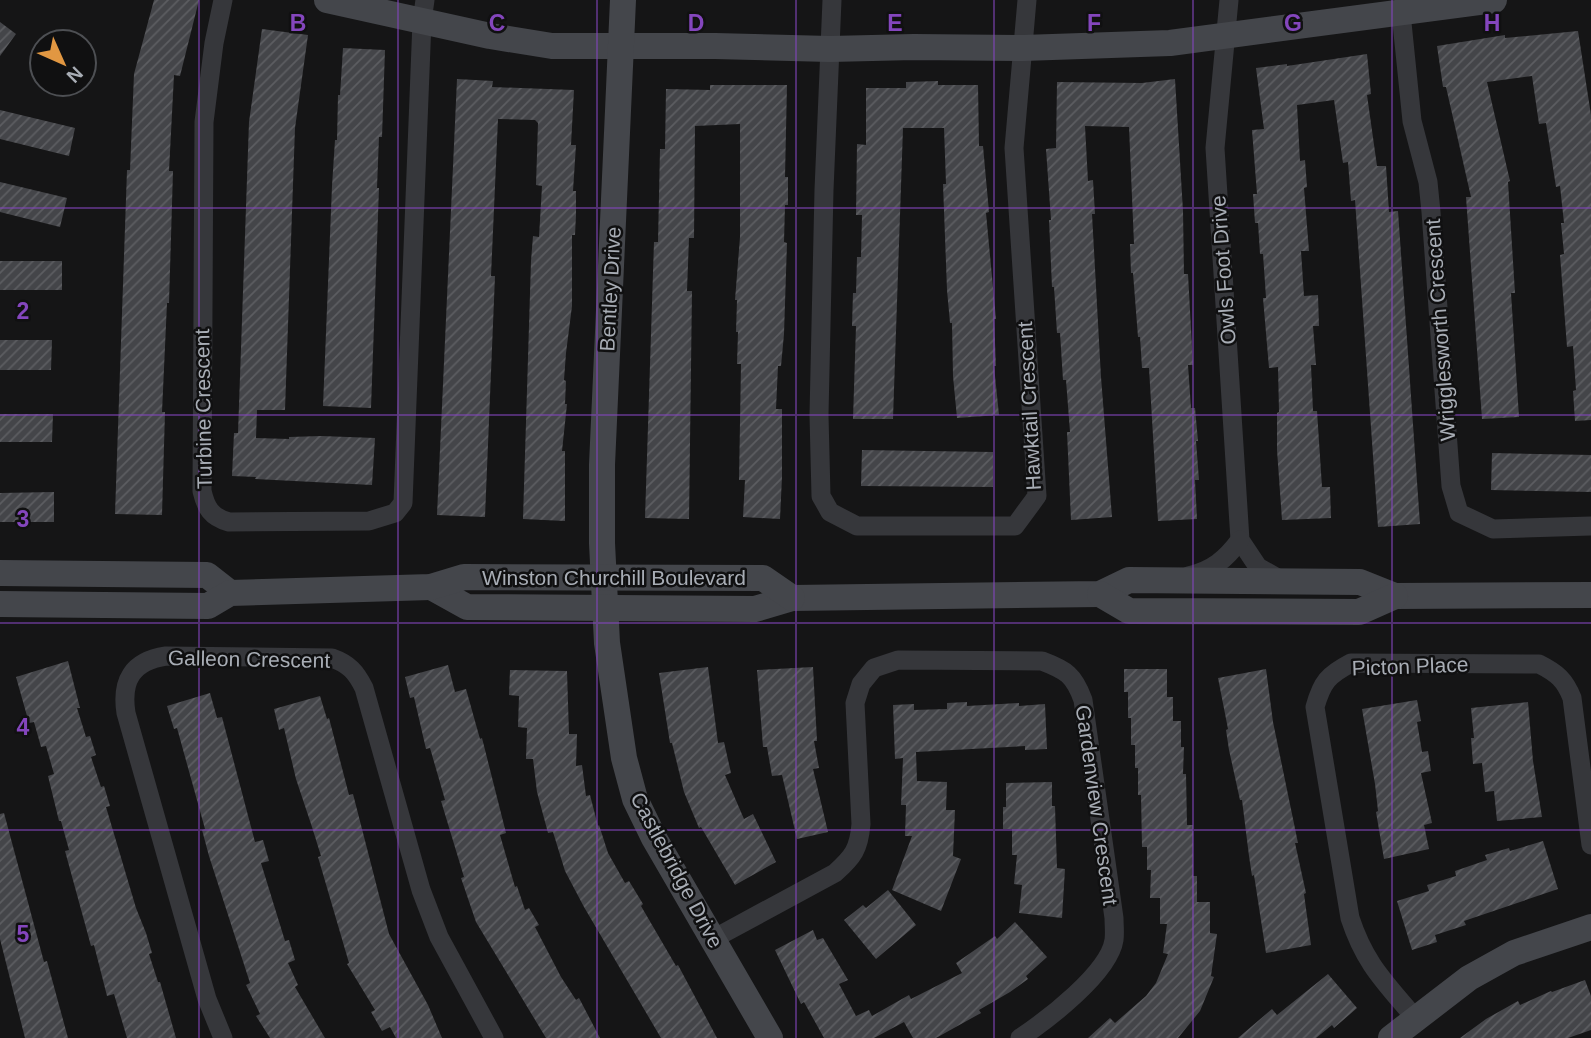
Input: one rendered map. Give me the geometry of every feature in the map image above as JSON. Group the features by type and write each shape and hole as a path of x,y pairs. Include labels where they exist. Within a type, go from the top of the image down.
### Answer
{"main road":[{"path":"327,0 423,11 552,46 830,49 1150,45 1494,0"},
{"name":"Bentley Drive","path":"605,608 602,465 623,0"},
{"path":"0,573 207,575 230,593"},
{"name":"Winston Churchill Boulevard","path":"0,604 208,606 230,593 431,587 464,576 763,578 792,598"},
{"name":"Winston Churchill Boulevard","path":"431,587 467,607 605,608 755,609 792,598 1100,594 1129,580 1360,582 1395,596 1591,595"},
{"name":"Winston Churchill Boulevard","path":"1100,594 1129,611 1359,612 1395,596"},
{"name":"Castlebridge Drive","path":"605,608 607,643 624,758 635,799 770,1038"},
{"path":"1391,1038 1469,978 1514,953 1591,927"}],"street":[{"name":"Turbine Crescent","path":"223,0 212,55 204,122 202,491 212,515 229,522 369,521 395,513 403,503 423,11"},
{"path":"830,49 832,0"},
{"path":"1023,48 1027,0"},
{"name":"Owls Foot Drive","path":"1229,0 1215,148 1240,540"},
{"name":"Wrigglesworth Crescent","path":"1401,13 1412,121 1429,192 1451,485 1459,513 1493,529 1591,526"},
{"name":"Hawktail Crescent","path":"830,49 819,415 821,496 830,512 857,526 975,527 1015,526 1037,496 1014,148 1023,48"},
{"path":"1167,581 1203,573 1227,557 1240,540 1258,567 1283,581"},
{"name":"Galleon Crescent","path":"223,1038 207,999 126,713 125,685 132,673 142,664 166,656 332,658 348,664 358,674 421,890 439,937 494,1038"},
{"name":"Gardenview Crescent","path":"712,939 835,873 850,860 860,843 861,824 855,703 861,684 874,668 898,660 1042,661 1063,669 1076,682 1083,700 1114,918 1114,941 1103,965 1083,987 1020,1038"},
{"name":"Picton Place","path":"1415,1017 1371,967 1350,918 1315,707 1320,688 1332,673 1351,663 1539,664 1556,672 1566,683 1572,698 1591,845"}],"building":[{"path":"154,0 199,0 180,76 174,75 169,171 173,171 169,303 162,412 165,412 162,515 115,514 127,170 130,170 134,74"},
{"path":"0,22 16,34 0,56"},
{"path":"262,29 308,35 295,128 285,410 257,410 256,438 375,438 372,485 232,476 234,433 238,433 249,122"},
{"path":"1578,31 1591,115 1591,420 1575,421 1573,346 1567,347 1560,255 1564,254 1561,223 1564,223 1560,186 1556,187 1546,123 1539,124 1532,76 1487,82 1510,181 1515,293 1511,293 1519,417 1482,419 1466,197 1471,197 1446,87 1443,87 1437,46 1505,35 1505,38"},
{"path":"343,48 385,50 377,188 371,408 323,406 332,186"},
{"path":"1367,54 1371,94 1367,95 1377,166 1386,166 1389,212 1398,211 1420,524 1378,527 1355,200 1351,201 1348,162 1343,163 1334,100 1297,105 1300,161 1305,160 1307,187 1304,188 1309,251 1301,251 1304,296 1318,295 1319,326 1313,326 1316,365 1311,365 1313,411 1317,411 1322,487 1330,487 1331,518 1282,520 1277,450 1278,367 1269,368 1263,298 1266,298 1263,254 1260,254 1253,194 1257,194 1252,130 1264,129 1256,68"},
{"path":"457,79 493,81 492,87 574,90 571,145 576,145 573,191 576,191 576,215 575,235 572,235 572,306 564,380 567,404 562,451 565,451 565,521 523,519 531,261 533,236 539,237 542,186 536,185 538,123 535,120 498,119 491,276 495,276 485,517 437,515"},
{"path":"1175,79 1184,274 1188,274 1193,365 1188,365 1191,408 1195,408 1198,441 1199,480 1195,480 1197,519 1158,521 1149,368 1142,368 1131,273 1130,244 1134,244 1129,127 1085,126 1088,181 1093,180 1095,214 1092,214 1101,377 1112,517 1071,520 1067,432 1070,432 1066,380 1063,380 1060,333 1057,333 1052,287 1046,149 1056,148 1057,82 1142,83"},
{"path":"938,81 938,85 978,85 979,146 983,146 996,319 994,366 999,415 957,418 952,323 947,290 944,128 903,128 893,419 853,419 856,326 852,326 853,293 856,293 857,257 861,257 862,215 856,215 857,144 866,145 866,88 906,88 906,82"},
{"path":"710,85 787,85 785,177 788,177 788,205 785,205 784,242 787,243 784,334 781,366 778,366 776,409 782,409 780,519 743,517 745,480 739,480 741,364 737,364 735,300 740,237 740,124 695,126 694,238 689,238 687,291 692,291 689,519 645,518 654,242 658,242 660,149 665,149 666,89 710,90"},
{"path":"0,110 75,128 69,156 0,139"},
{"path":"0,182 67,198 60,227 0,212"},
{"path":"0,261 62,261 62,290 0,290"},
{"path":"0,340 52,340 51,370 0,370"},
{"path":"0,414 53,414 52,442 0,442"},
{"path":"862,450 993,452 993,487 861,486"},
{"path":"1492,453 1591,455 1591,492 1491,490"},
{"path":"54,492 54,522 0,522 0,493"},
{"path":"68,661 80,708 77,708 86,737 90,736 96,755 91,757 101,787 104,786 110,806 106,807 176,1038 127,1038 114,994 107,996 94,945 91,946 65,851 69,850 48,776 54,774 46,746 41,747 34,722 29,723 16,677"},
{"path":"448,665 455,692 466,689 480,739 482,738 506,833 500,835 515,887 517,886 525,910 529,908 539,925 535,927 561,977 576,1000 579,998 600,1038 546,1038 476,922 461,878 464,877 441,801 445,800 430,748 426,749 414,697 410,698 405,677"},
{"path":"708,667 718,743 724,742 731,773 725,775 744,819 753,814 776,862 735,885 701,827 699,828 684,792 670,743 659,673"},
{"path":"813,667 817,741 814,741 819,768 813,769 828,832 797,839 782,775 772,776 767,747 763,747 757,670"},
{"path":"1124,669 1167,669 1167,697 1173,697 1173,721 1181,721 1187,825 1193,825 1193,876 1197,876 1197,902 1210,902 1210,933 1217,934 1211,976 1214,977 1200,1011 1178,1038 1088,1038 1110,1018 1115,1023 1146,996 1156,983 1168,954 1163,953 1167,924 1160,924 1160,898 1150,898 1151,870 1147,870 1147,847 1142,847 1141,795 1138,795 1135,745 1131,745 1131,718 1128,718 1128,692 1124,692"},
{"path":"1266,669 1273,722 1298,843 1295,843 1306,893 1311,945 1266,953 1242,800 1229,750 1228,729 1218,678"},
{"path":"510,670 567,671 569,734 577,734 576,766 582,765 586,796 590,795 608,853 625,883 629,881 643,904 641,906 676,966 678,965 717,1038 661,1038 584,907 565,871 553,832 548,833 537,792 533,759 526,759 527,728 518,727 519,696 509,695"},
{"path":"210,693 217,718 222,717 255,842 263,840 269,861 261,863 285,941 289,940 295,960 288,963 298,985 295,987 325,1038 270,1038 256,1016 260,1014 246,985 250,983 209,856 202,830 205,829 177,728 174,729 167,706"},
{"path":"320,696 327,719 329,718 349,795 353,794 389,934 428,1005 442,1038 396,1038 390,1027 382,1031 371,1012 375,1010 347,964 349,963 318,857 321,856 296,779 284,728 279,730 274,709"},
{"path":"1417,700 1421,721 1417,722 1422,752 1428,751 1431,771 1421,773 1432,823 1424,825 1429,849 1384,859 1362,709"},
{"path":"967,702 967,706 1045,704 1047,749 1025,750 1025,746 916,752 917,781 947,782 946,810 955,810 953,856 961,859 941,911 892,890 912,836 905,836 906,805 901,805 903,758 895,759 893,705 914,704 914,710 947,709 947,703"},
{"path":"1528,702 1533,761 1542,817 1497,821 1494,791 1485,792 1482,763 1473,764 1471,708"},
{"path":"1052,782 1057,868 1065,869 1062,918 1019,913 1022,885 1014,884 1017,855 1012,855 1012,829 1003,829 1006,783"},
{"path":"4,813 44,962 47,961 68,1038 25,1038 0,939 0,814"},
{"path":"1543,841 1558,889 1464,921 1466,925 1435,935 1437,942 1412,950 1397,901 1429,891 1427,885 1456,876 1455,871 1487,860 1485,855"},
{"path":"888,890 916,925 876,959 844,920 863,905 866,908"},
{"path":"1015,922 1047,957 1026,976 1028,979 979,1010 981,1013 936,1038 913,1038 904,1022 874,1038 824,1038 804,1002 801,1004 775,950 813,930 817,940 823,938 848,980 839,984 856,1016 869,1010 872,1016 909,995 911,999 962,973 956,963 995,936 997,939"},
{"path":"1328,974 1357,1008 1334,1028 1332,1025 1316,1038 1238,1038 1272,1009 1277,1015"},
{"path":"1585,980 1591,996 1591,1030 1568,1038 1460,1038 1518,1001 1520,1005"}]}
